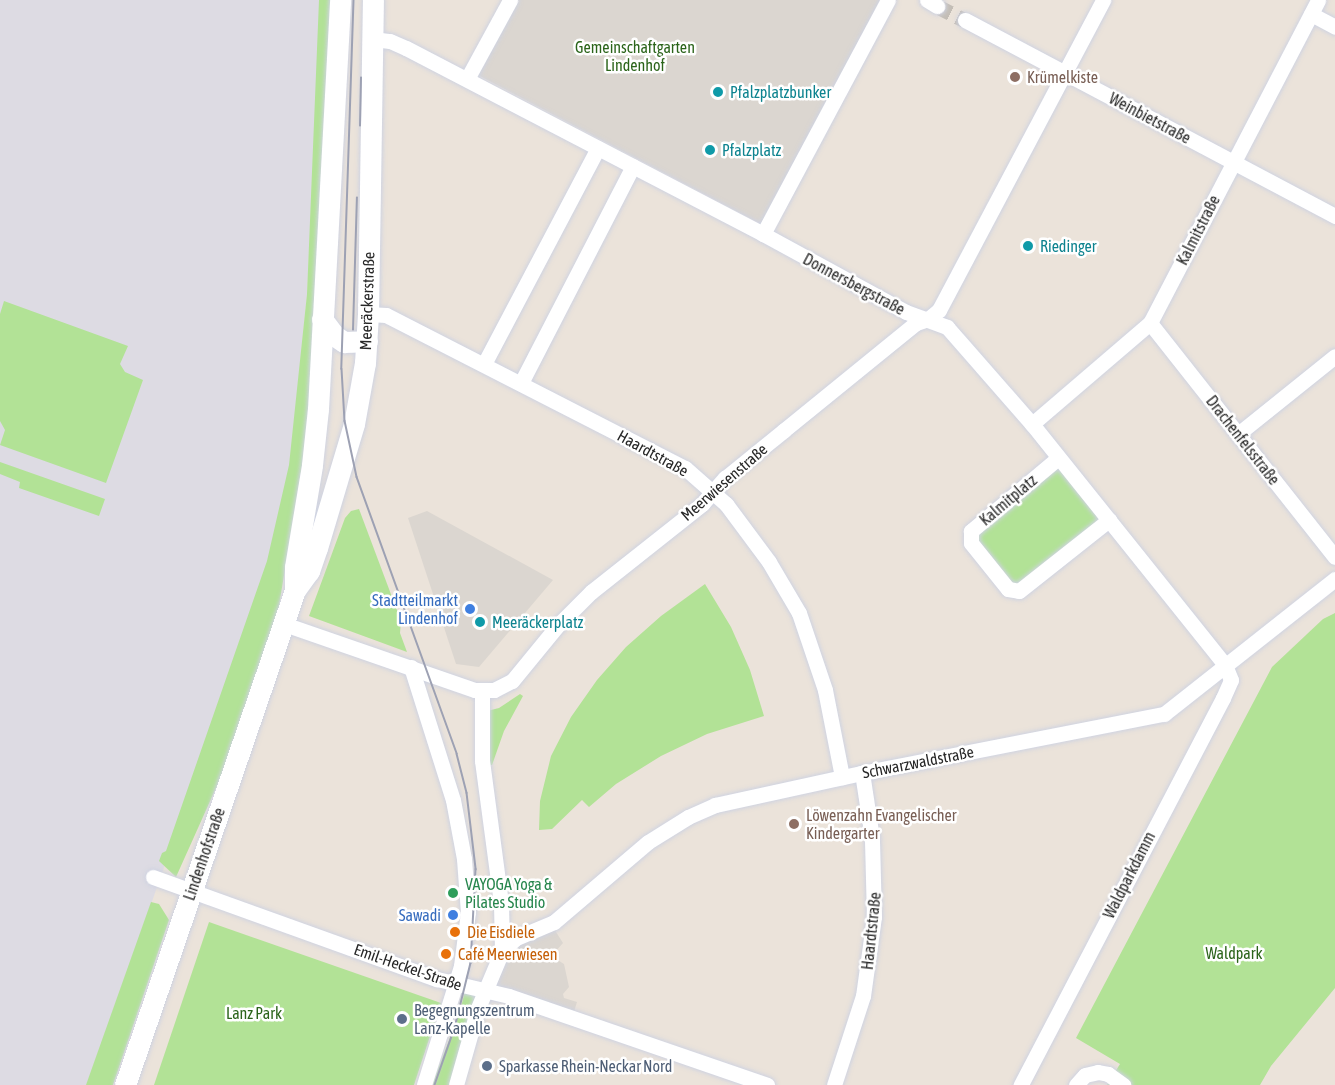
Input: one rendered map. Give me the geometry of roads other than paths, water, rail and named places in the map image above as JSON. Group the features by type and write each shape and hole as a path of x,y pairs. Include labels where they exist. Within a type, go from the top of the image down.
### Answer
{"street":[{"name":"Meeräckerstraße","path":"284,624 295,590 295,567 312,465 318,409 340,0"},
{"name":"Meeräckerstraße","path":"295,590 309,571 349,444 367,342 373,0"},
{"path":"468,79 510,0"},
{"path":"763,234 888,0"},
{"name":"Meerwiesenstraße","path":"482,692 512,681 558,625 591,592 702,504 725,478 908,330 939,310 1102,0"},
{"name":"Kalmitstraße","path":"1032,424 1150,323 1318,0"},
{"path":"1311,14 1335,27"},
{"name":"Weinbietstraße","path":"965,21 1335,216"},
{"name":"Donnersbergstraße","path":"373,39 390,40 468,79 906,312 948,327 1032,424 1225,665"},
{"path":"484,364 598,148"},
{"path":"521,383 633,166"},
{"name":"Haardtstraße","path":"368,314 386,315 685,468 726,504 769,562 798,613 825,690 842,777"},
{"path":"322,319 335,336 344,342 367,342"},
{"name":"Drachenfelsstraße","path":"1150,323 1335,558"},
{"path":"1238,434 1335,356"},
{"name":"Kalmitplatz","path":"1058,458 971,531 971,543 1008,589 1019,591 1109,520"},
{"name":"Schwarzwaldstraße","path":"502,951 516,938 554,922 648,842 688,817 742,798 1164,714 1335,579"},
{"path":"284,624 482,692 482,761 501,903 502,951 478,1008 456,1085"},
{"name":"Lindenhofstraße","path":"124,1085 284,624"},
{"name":"Waldparkdamm","path":"1021,1085 1223,698 1231,680 1225,665"},
{"path":"411,668 442,761 464,859 468,912 465,948 457,985 424,1085"},
{"name":"Haardtstraße","path":"834,1085 863,996 874,917 874,853 862,773"},
{"name":"Emil-Heckel-Straße","path":"153,877 457,985 487,990 721,1077 767,1085"},
{"path":"1076,1085 1085,1075 1098,1072 1108,1074 1123,1085"}],"tunnel":[{"path":"937,6 965,20"}],"tram line":[{"path":"354,0 342,369 345,421 357,477 457,754 467,793 476,869 471,963 455,1028 435,1085"},
{"path":"360,126 361,78"},
{"path":"353,330 357,198"}],"place":[{"name":"Krümelkiste","path":"1015,77"},
{"name":"Pfalzplatzbunker","path":"718,92"},
{"name":"Pfalzplatz","path":"710,150"},
{"name":"Riedinger","path":"1028,246"},
{"name":"Stadtteilmarkt Lindenhof","path":"470,609"},
{"name":"Meeräckerplatz","path":"480,622"},
{"name":"Löwenzahn Evangelischer Kindergarter","path":"794,824"},
{"name":"VAYOGA Yoga & Pilates Studio","path":"453,893"},
{"name":"Sawadi","path":"453,915"},
{"name":"Die Eisdiele","path":"455,932"},
{"name":"Café Meerwiesen","path":"446,954"},
{"name":"Begegnungszentrum Lanz-Kapelle","path":"402,1019"},
{"name":"Sparkasse Rhein-Neckar Nord","path":"487,1066"}],"park label":[{"name":"Gemeinschaftgarten Lindenhof","path":"635,56"},
{"name":"Waldpark","path":"1234,953"},
{"name":"Lanz Park","path":"254,1013"}]}
